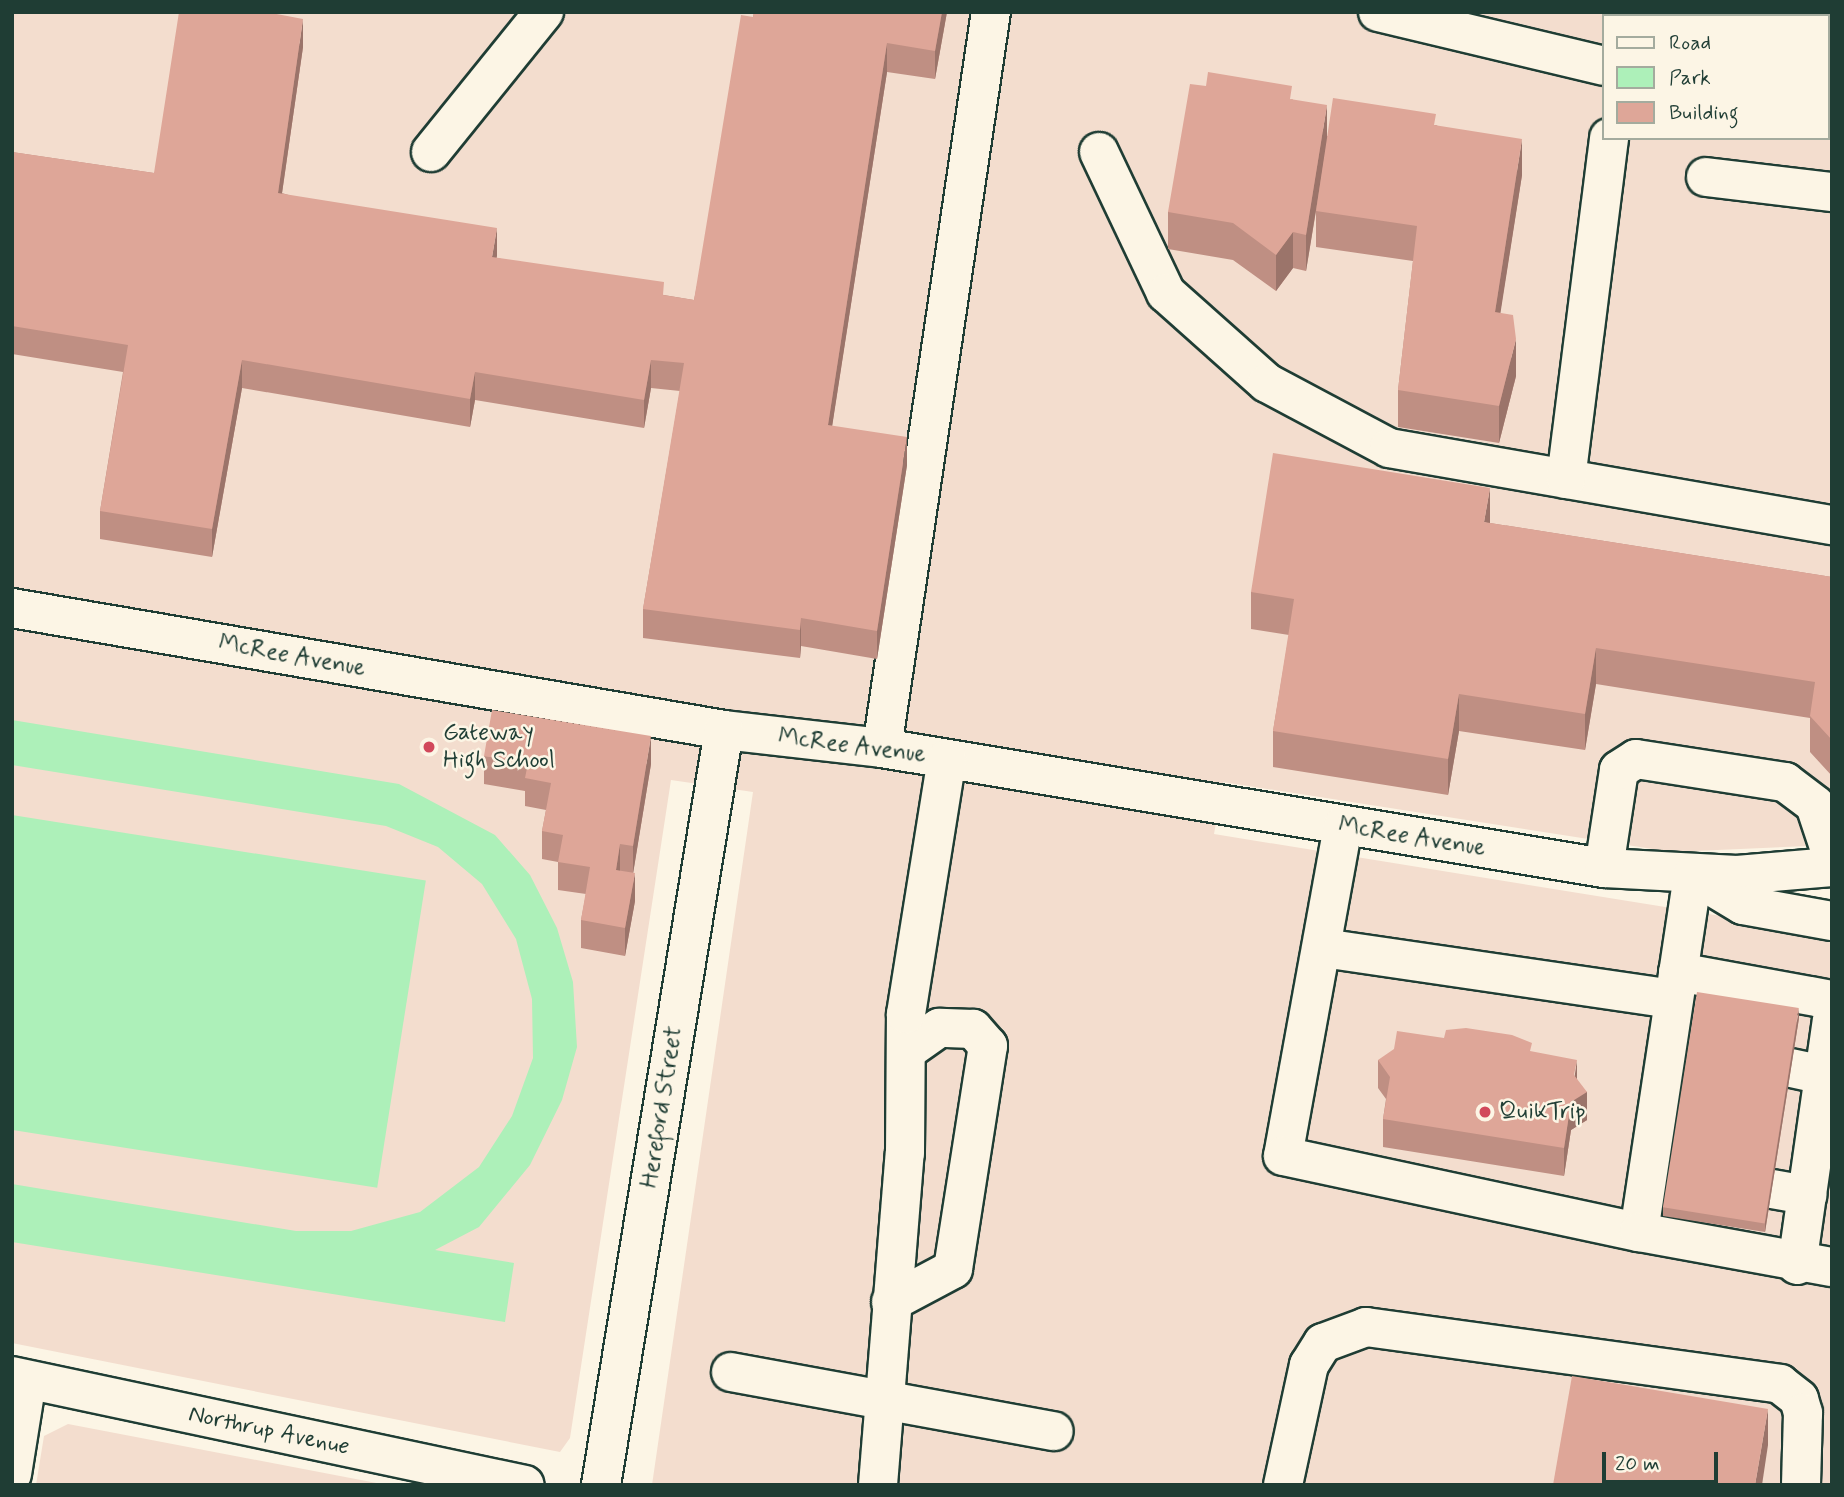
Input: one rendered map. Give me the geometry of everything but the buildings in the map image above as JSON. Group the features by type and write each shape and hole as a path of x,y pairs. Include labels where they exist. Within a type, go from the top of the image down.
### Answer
{"street":[{"path":"431,152 544,12"},
{"path":"882,748 991,12"},
{"path":"1378,12 1602,66"},
{"path":"1566,479 1609,140"},
{"path":"1099,152 1166,293 1267,383 1390,448 1832,525"},
{"path":"1706,177 1832,192"},
{"name":"McRee Avenue","path":"12,608 724,730 882,748 1604,868 1693,875 1832,867"},
{"name":"Hereford Street","path":"601,1485 724,730"},
{"path":"878,1485 887,1402 907,1050 906,1014 947,759"},
{"path":"1604,868 1619,769 1636,759 1785,782 1815,804 1832,856"},
{"path":"1343,826 1323,948 1283,1156 1639,1232 1815,1266"},
{"path":"1639,1232 1660,1165 1679,1045 1676,985 1693,875"},
{"name":"McRee Avenue","path":"1693,875 1744,905 1832,921"},
{"path":"1323,948 1832,1000"},
{"path":"1832,1020 1807,1072 1790,1192 1815,1266 1832,1282"},
{"path":"891,1302 953,1269 988,1045 973,1029 939,1028 907,1050"},
{"path":"1283,1485 1309,1365 1323,1343 1366,1327 1780,1384 1799,1399 1804,1413 1801,1485"},
{"path":"731,1372 1054,1431"},
{"path":"12,1474 20,1378"},
{"name":"Northrup Avenue","path":"20,1378 443,1477 525,1485"}],"shaded area":[{"path":"12,12 1832,12 1832,845 1672,852 1223,782 1214,834 1832,934 1832,1485 652,1485 753,792 671,780 570,1438 560,1452 12,1343"},
{"path":"68,1424 387,1485 36,1485 44,1436"}],"green space":[{"path":"12,720 399,784 495,835 530,875 557,928 573,982 577,1047 562,1100 530,1165 479,1227 435,1250 514,1263 505,1322 12,1242 12,1184 296,1231 351,1231 420,1212 479,1167 512,1116 533,1058 532,999 516,939 482,884 438,847 386,826 12,765"},
{"path":"12,815 426,881 377,1188 12,1130"}],"place":[{"name":"Gateway High School","path":"429,747"},
{"name":"QuikTrip","path":"1485,1112"}]}
